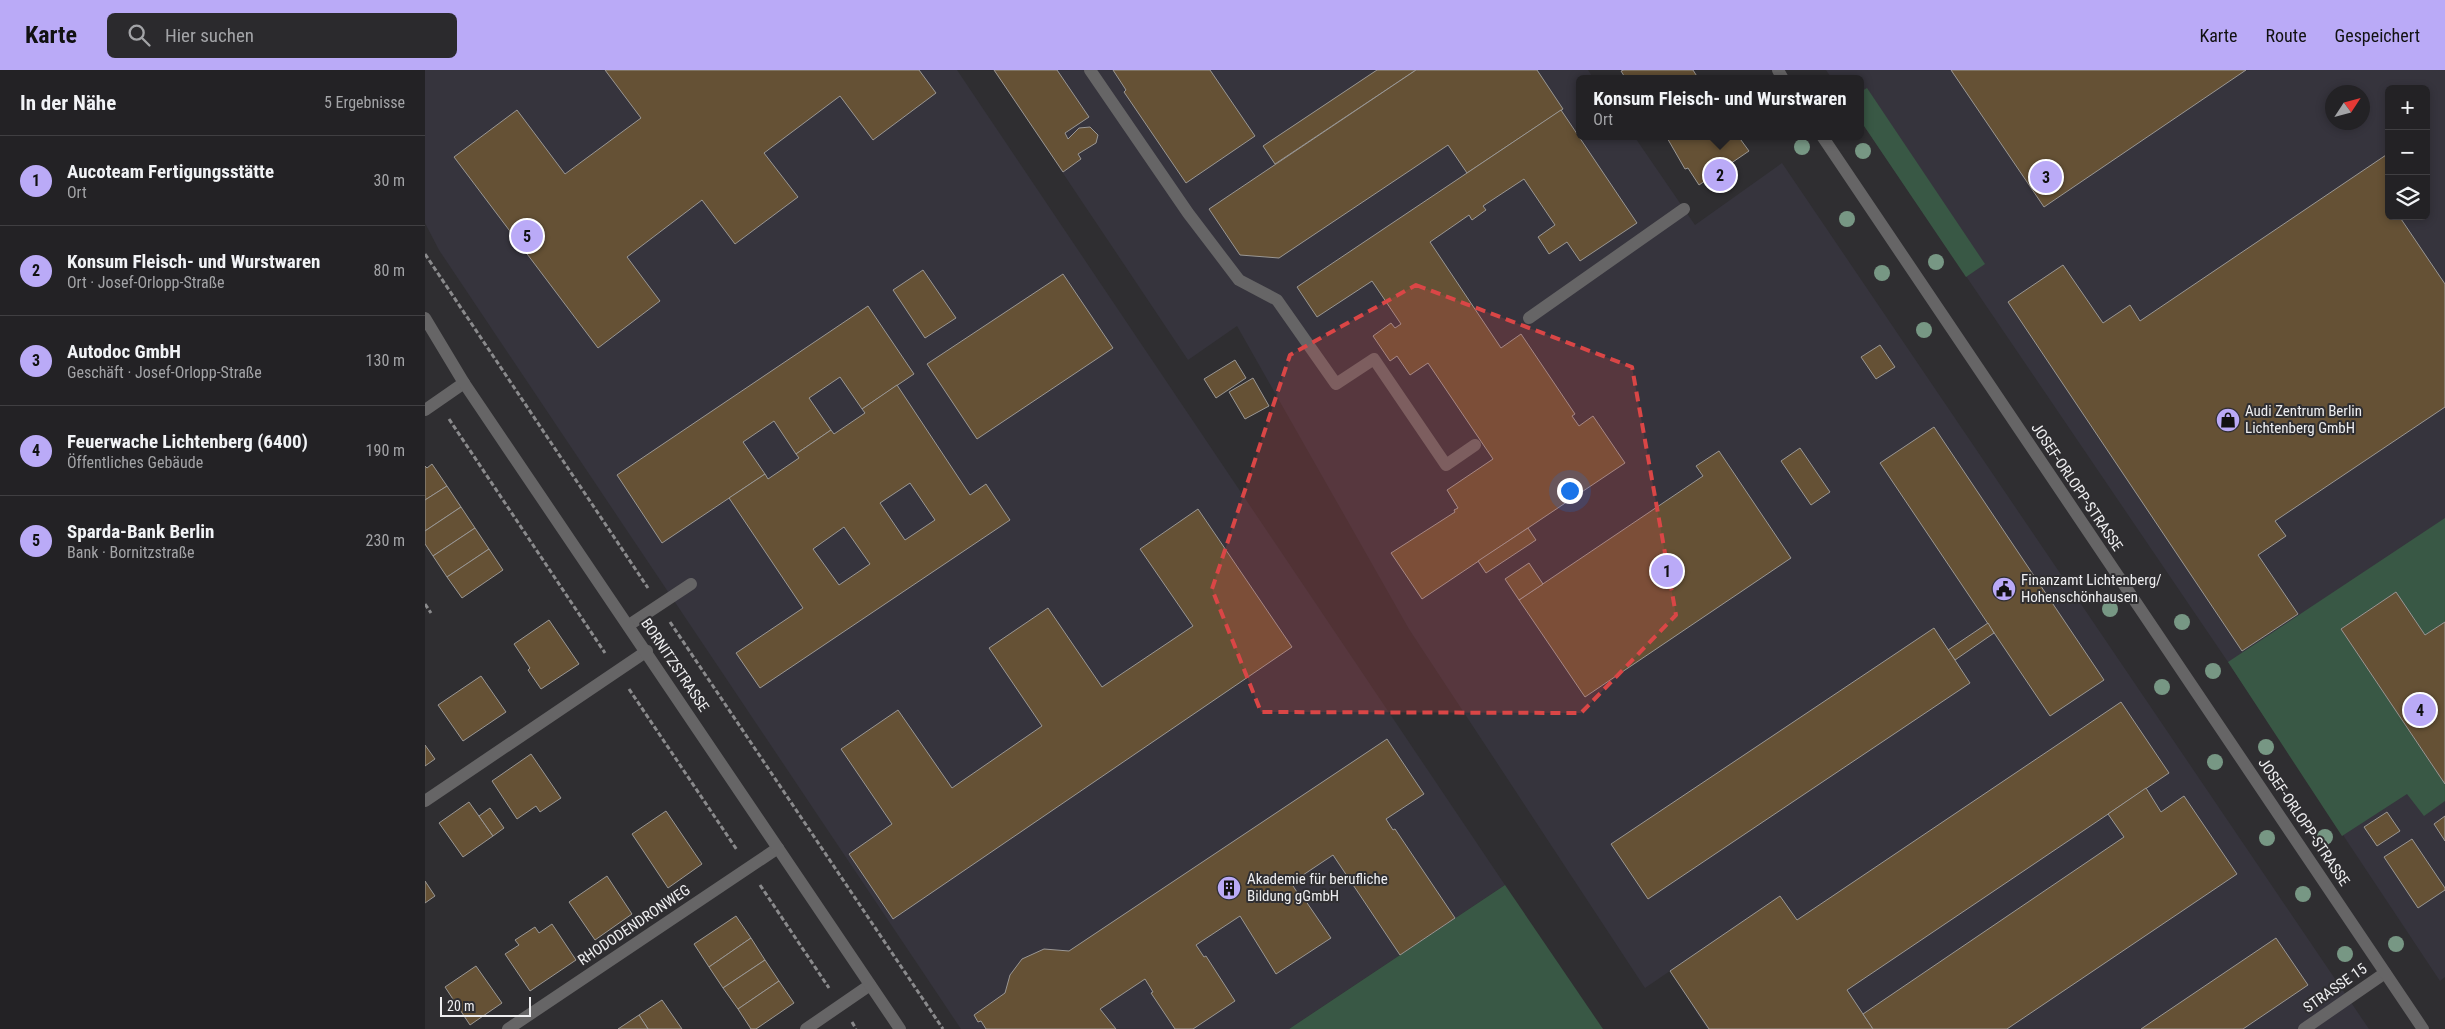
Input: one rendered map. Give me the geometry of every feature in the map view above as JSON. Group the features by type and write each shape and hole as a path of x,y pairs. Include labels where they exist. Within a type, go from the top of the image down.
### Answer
{"street":[{"path":"1090,70 1188,213 1239,280 1277,300 1336,384 1374,359 1446,465 1475,445"},
{"name":"JOSEF-ORLOPP-STRASSE","path":"1825,140 2423,1029"},
{"path":"1529,318 1684,209"},
{"name":"BORNITZSTRASSE","path":"425,318 464,382 647,651 899,1029"},
{"path":"425,410 464,382"},
{"path":"629,625 691,584"},
{"path":"425,801 647,651"},
{"name":"RHODODENDRONWEG","path":"509,1029 778,848"},
{"name":"STRASSE 15","path":"2304,1029 2385,973"},
{"path":"806,1029 870,985"}],"path":[{"path":"425,254 943,1029"},
{"path":"437,401 856,1029"},
{"path":"425,604 431,612"}],"highlighted area":[{"path":"1416,285 1632,367 1676,615 1581,713 1261,712 1212,589 1290,355"}],"shaded area":[{"path":"425,70 957,70 1505,885 1289,1029 961,1029 439,250 425,223"},
{"path":"994,70 1588,70 1591,75 1576,75 1576,140 1637,140 1695,225 1782,163 2369,1029 1707,1029 1670,971 1645,988 1409,629 1237,326 1188,360"},
{"path":"1826,70 2445,70 2445,977 2440,981 2228,662 1864,126 1864,75 1829,75"}],"green space":[{"path":"1867,88 1985,264 1966,277 1864,126 1864,90"},
{"path":"2445,518 2445,622 2425,635 2396,592 2341,629 2445,784 2445,801 2424,816 2407,794 2342,836 2228,662"},
{"path":"1505,885 1603,1029 1289,1029"}],"building":[{"path":"605,70 919,70 936,93 873,140 840,96 764,153 798,197 735,244 702,200 627,257 660,301 598,348 454,157 517,110 565,174 641,118"},
{"path":"994,70 1057,70 1089,117 1065,133 1068,139 1079,128 1090,127 1098,135 1096,143 1078,154 1081,159 1063,172"},
{"path":"1113,70 1210,70 1255,136 1186,183 1124,92 1126,90"},
{"path":"1377,70 1416,70 1275,164 1263,146"},
{"path":"1416,70 1537,70 1563,109 1467,173 1448,145 1279,258 1240,255 1209,209"},
{"path":"1693,70 1696,75 1624,75 1621,71"},
{"path":"1951,70 2246,70 2044,207"},
{"path":"1561,110 1576,132 1576,140 1581,140 1637,223 1580,261 1567,242 1549,254 1538,237 1555,225 1524,179 1483,206 1486,210 1472,220 1469,215 1430,242 1501,348 1521,334 1575,414 1572,416 1579,426 1593,416 1625,463 1422,599 1391,553 1455,512 1454,510 1458,508 1447,490 1493,459 1428,363 1410,375 1397,356 1390,361 1373,336 1391,323 1395,328 1401,324 1372,281 1317,317 1297,287"},
{"path":"1668,140 1741,140 1749,151 1699,185 1688,168 1685,169"},
{"path":"2385,156 2385,220 2402,220 2445,284 2445,407 2275,521 2286,536 2258,555 2298,614 2242,651 2008,302 2063,265 2103,323 2130,305 2140,321"},
{"path":"923,270 956,318 925,338 893,290"},
{"path":"1063,274 1113,348 977,439 927,364"},
{"path":"868,306 914,374 862,409 840,377 809,398 831,430 796,454 774,421 743,442 765,474 662,543 617,475"},
{"path":"1880,345 1895,367 1876,379 1861,357"},
{"path":"1235,360 1246,378 1216,398 1204,379"},
{"path":"1253,378 1269,406 1245,419 1229,392"},
{"path":"897,385 970,495 986,484 1010,520 760,688 736,653 803,608 729,498 765,474 768,479 799,458 796,454 831,430 834,434 865,413 862,409","holes":["910,483 935,520 905,540 880,503","844,527 870,564 839,585 813,549"]},
{"name":"Finanzamt Lichtenberg/ Hohenschönhausen","path":"1934,427 2104,680 2050,716 1880,463"},
{"path":"1800,448 1830,492 1811,505 1781,461"},
{"path":"1719,451 1791,558 1585,697 1519,600 1703,476 1696,466"},
{"path":"432,464 447,486 425,500 425,466 427,468"},
{"path":"447,486 461,507 425,531 425,500"},
{"path":"461,507 475,528 433,556 425,544 425,531"},
{"path":"1198,509 1292,647 893,919 849,854 892,824 841,749 898,710 952,788 1042,726 989,648 1048,608 1102,687 1193,626 1140,549"},
{"path":"475,528 489,549 447,577 433,556"},
{"path":"1528,528 1536,540 1486,573 1478,561"},
{"path":"489,549 503,570 462,598 447,577"},
{"path":"1529,563 1543,584 1519,600 1505,579"},
{"path":"2396,592 2425,635 2445,622 2445,784 2341,629"},
{"path":"549,620 579,664 541,689 514,644"},
{"path":"1988,623 1994,633 1955,660 1948,650"},
{"path":"1934,628 1970,683 1648,899 1611,844"},
{"path":"481,676 506,712 463,741 438,705"},
{"path":"2121,702 2169,773 1847,990 1873,1029 1709,1029 1670,971 1780,896 1797,920"},
{"name":"Akademie für berufliche Bildung gGmbH","path":"1387,739 1424,794 1386,819 1393,830 1395,829 1455,918 1400,955 1333,855 1291,883 1299,895 1301,894 1331,938 1276,974 1240,916 1196,945 1204,957 1206,956 1235,1001 1193,1029 1175,1029 1151,993 1153,992 1145,979 1100,1009 1116,1029 986,1029 981,1021 978,1022 974,1015 1005,993 1010,975 1022,959 1044,949 1069,951"},
{"path":"425,745 435,759 425,766"},
{"path":"531,754 561,798 540,812 536,806 517,819 492,781"},
{"path":"2146,788 2161,812 2184,796 2237,874 2007,1029 1873,1029 1863,1014 2124,837 2108,814"},
{"path":"469,802 493,836 463,857 439,823"},
{"path":"490,808 504,828 493,836 479,816"},
{"path":"666,811 702,864 668,888 632,834"},
{"path":"2387,812 2400,831 2377,846 2364,827"},
{"path":"2445,816 2445,841 2434,824"},
{"path":"2412,839 2445,888 2445,890 2418,908 2384,857"},
{"path":"607,876 632,914 595,940 569,902"},
{"path":"425,881 435,896 425,903"},
{"path":"736,916 751,938 709,967 694,944"},
{"path":"552,924 576,960 530,991 505,954 519,945 515,940 535,927 539,933"},
{"path":"751,938 765,960 723,988 709,967"},
{"path":"2276,938 2308,985 2243,1029 2141,1029"},
{"path":"765,960 779,981 738,1009 723,988"},
{"path":"476,966 502,1003 470,1025 445,987"},
{"path":"779,981 794,1003 756,1029 751,1029 738,1009"},
{"path":"662,1000 682,1029 648,1029 639,1015"},
{"path":"639,1015 648,1029 618,1029"}],"place":[{"name":"Konsum Fleisch- und Wurstwaren","path":"1720,175"},
{"name":"Autodoc GmbH","path":"2046,177"},
{"name":"Sparda-Bank Berlin","path":"527,236"},
{"name":"Audi Zentrum Berlin Lichtenberg GmbH","path":"2228,420"},
{"name":"Aucoteam Fertigungsstätte","path":"1667,571"},
{"name":"Finanzamt Lichtenberg/ Hohenschönhausen","path":"2004,589"},
{"name":"Feuerwache Lichtenberg (6400)","path":"2420,710"},
{"name":"Akademie für berufliche Bildung gGmbH","path":"1229,888"}]}
